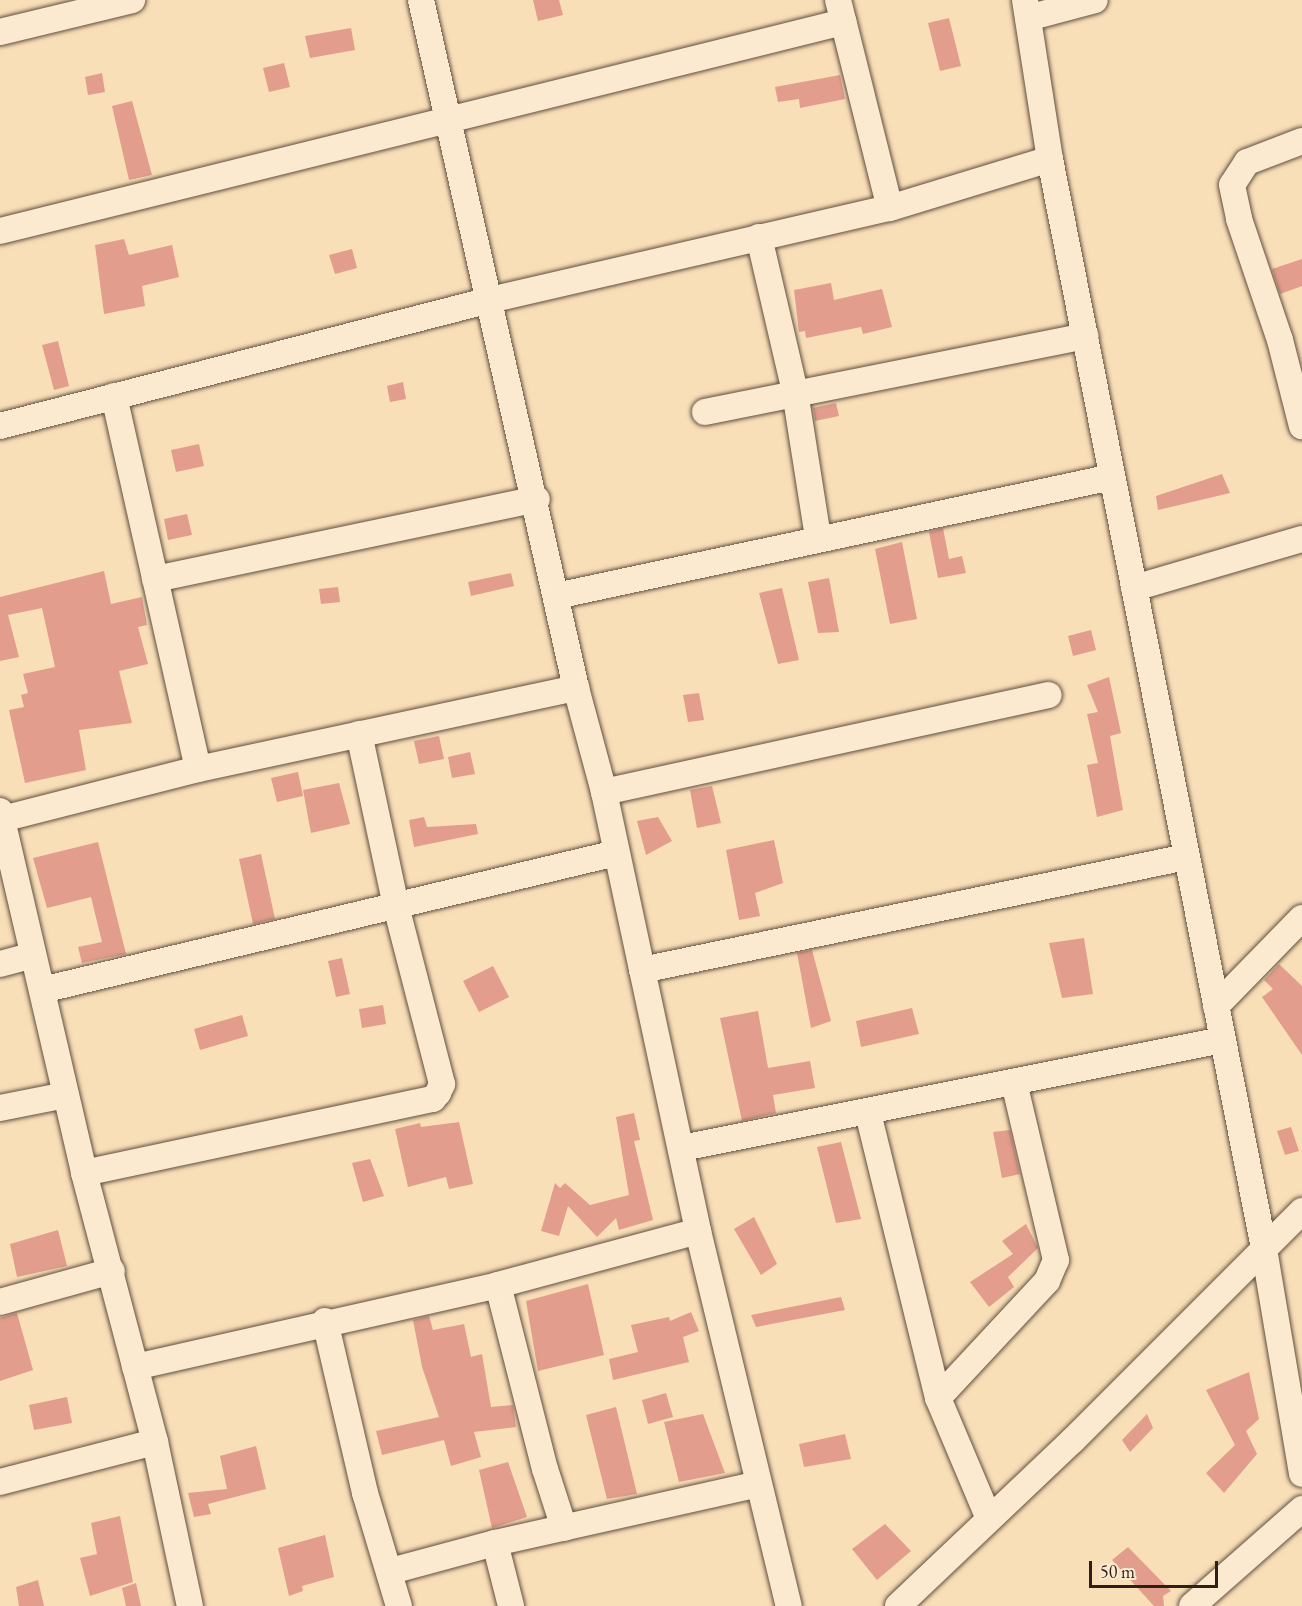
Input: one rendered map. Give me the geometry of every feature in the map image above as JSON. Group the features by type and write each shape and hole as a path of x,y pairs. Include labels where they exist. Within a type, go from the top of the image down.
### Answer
{"street":[{"path":"0,32 132,0"},
{"path":"421,0 446,122 537,499 576,688 604,792 698,1231 789,1606"},
{"path":"1095,0 1027,9 1050,159 1264,1249 1302,1474"},
{"path":"0,231 446,122 840,11 890,208"},
{"path":"1302,141 1247,162 1232,185 1239,219 1291,336 1302,426"},
{"path":"0,426 490,300 890,208 1050,159"},
{"path":"759,237 795,392 818,538"},
{"path":"705,412 795,392 1084,336"},
{"path":"114,396 198,769"},
{"path":"556,596 818,538 1112,477"},
{"path":"155,579 537,499"},
{"path":"1134,588 1302,539"},
{"path":"190,1606 155,1442 112,1271 84,1173 1,815 198,769 576,688"},
{"path":"604,792 1049,695"},
{"path":"84,1173 433,1099 441,1084 396,906 359,734"},
{"path":"42,990 616,853"},
{"path":"642,970 1186,857"},
{"path":"1216,1006 1302,918"},
{"path":"0,964 33,955"},
{"path":"682,1148 868,1113 1222,1040"},
{"path":"938,1398 1047,1281 1056,1260 1014,1083"},
{"path":"0,1108 66,1095"},
{"path":"868,1113 938,1398 989,1519"},
{"path":"898,1606 1302,1211"},
{"path":"135,1366 325,1321 498,1285 698,1231"},
{"path":"0,1302 112,1271"},
{"path":"498,1285 545,1469 564,1528"},
{"path":"325,1321 365,1493 391,1571 399,1606"},
{"path":"0,1482 155,1442"},
{"path":"391,1571 495,1543 758,1484"},
{"path":"1192,1606 1302,1509"},
{"path":"495,1543 511,1606"}],"building":[{"path":"533,0 559,0 563,15 538,21"},
{"path":"949,18 961,66 940,71 928,23"},
{"path":"351,28 355,50 310,58 305,36"},
{"path":"284,63 290,87 269,92 263,68"},
{"path":"102,73 105,92 88,95 85,77"},
{"path":"840,75 845,99 800,108 799,99 778,102 775,87"},
{"path":"132,101 152,175 129,180 112,106"},
{"path":"124,239 129,255 172,245 179,277 142,286 145,306 104,314 95,245"},
{"path":"352,249 357,268 335,274 329,255"},
{"path":"1302,259 1302,286 1280,294 1272,269"},
{"path":"831,283 834,300 882,289 892,327 863,334 861,327 806,338 805,331 799,332 794,290"},
{"path":"58,341 69,386 54,390 42,345"},
{"path":"403,382 406,399 390,402 387,386"},
{"path":"836,403 839,416 815,421 813,408"},
{"path":"199,444 204,466 176,472 171,450"},
{"path":"1222,474 1230,493 1158,510 1156,496"},
{"path":"187,514 192,535 168,540 164,519"},
{"path":"943,528 949,559 962,556 966,573 938,578 929,532"},
{"path":"902,542 917,619 890,624 875,549"},
{"path":"104,571 111,604 142,597 147,625 138,627 148,664 119,671 132,723 79,730 86,770 25,783 9,710 24,707 21,695 28,693 23,674 55,667 42,608 8,615 19,657 0,661 0,597"},
{"path":"511,573 514,586 471,596 468,582"},
{"path":"829,578 839,632 818,633 808,582"},
{"path":"338,587 340,602 321,604 319,589"},
{"path":"782,588 799,660 778,664 759,593"},
{"path":"1091,630 1096,650 1073,656 1068,636"},
{"path":"1109,677 1121,733 1110,736 1123,810 1097,817 1087,765 1098,763 1087,714 1098,712 1087,685"},
{"path":"699,693 704,720 688,722 683,695"},
{"path":"439,736 444,759 419,764 414,741"},
{"path":"470,752 475,774 452,778 448,757"},
{"path":"298,772 303,796 277,802 271,778"},
{"path":"339,783 350,824 311,833 303,790"},
{"path":"712,786 721,823 697,828 690,790"},
{"path":"424,817 427,827 476,824 478,834 414,847 409,820"},
{"path":"658,817 672,841 646,855 637,821"},
{"path":"774,840 783,883 755,893 760,916 739,920 726,850"},
{"path":"98,842 126,954 82,963 78,947 102,942 91,897 47,908 33,858"},
{"path":"261,854 275,919 253,924 239,859"},
{"path":"1084,938 1093,994 1062,998 1049,943"},
{"path":"812,950 831,1021 811,1028 797,953"},
{"path":"342,958 350,994 336,997 328,961"},
{"path":"1279,964 1302,986 1302,1055 1262,997 1273,989 1264,980"},
{"path":"493,966 509,997 479,1012 463,981"},
{"path":"383,1005 386,1024 362,1028 359,1009"},
{"path":"912,1008 919,1034 861,1047 856,1021"},
{"path":"758,1011 768,1068 810,1061 815,1088 773,1095 776,1113 742,1121 720,1018"},
{"path":"242,1015 248,1036 200,1050 194,1029"},
{"path":"634,1113 640,1140 634,1141 653,1220 619,1230 616,1218 597,1237 568,1206 559,1236 541,1231 555,1183 560,1188 565,1183 590,1205 629,1195 616,1117"},
{"path":"459,1122 473,1184 449,1189 446,1177 408,1187 395,1129 420,1123 421,1127"},
{"path":"1291,1127 1299,1151 1285,1155 1277,1131"},
{"path":"1010,1130 1020,1174 1002,1178 993,1132"},
{"path":"841,1142 861,1219 836,1223 817,1147"},
{"path":"370,1159 384,1196 363,1202 352,1163"},
{"path":"754,1217 777,1264 761,1275 734,1229"},
{"path":"1026,1224 1038,1248 1008,1277 1014,1287 989,1307 970,1282 1013,1254 1002,1241"},
{"path":"58,1230 67,1266 17,1277 10,1244"},
{"path":"588,1284 604,1355 538,1371 526,1301"},
{"path":"841,1297 845,1310 756,1327 751,1315"},
{"path":"691,1312 699,1331 683,1337 689,1362 613,1380 609,1359 638,1352 631,1325 669,1317 670,1321"},
{"path":"17,1313 33,1370 0,1381 0,1318"},
{"path":"429,1316 433,1330 464,1324 471,1357 482,1354 491,1407 513,1405 516,1427 474,1432 481,1457 451,1466 444,1440 382,1455 376,1431 439,1417 422,1367 413,1320"},
{"path":"1249,1372 1259,1419 1246,1431 1257,1454 1224,1493 1206,1473 1235,1445 1206,1390"},
{"path":"666,1393 673,1417 648,1424 642,1400"},
{"path":"67,1397 72,1423 34,1430 29,1405"},
{"path":"616,1407 637,1494 607,1499 586,1415"},
{"path":"703,1414 725,1473 679,1482 664,1422"},
{"path":"1147,1414 1153,1428 1130,1452 1122,1440"},
{"path":"845,1434 851,1459 804,1467 799,1444"},
{"path":"256,1446 266,1489 208,1504 211,1514 194,1517 188,1493 227,1489 220,1456"},
{"path":"508,1462 527,1517 492,1528 479,1470"},
{"path":"120,1516 133,1582 90,1596 80,1558 97,1554 91,1523"},
{"path":"885,1524 911,1551 877,1580 852,1549"},
{"path":"325,1535 334,1577 302,1586 303,1591 289,1596 278,1548"},
{"path":"1128,1547 1171,1591 1163,1596 1164,1606 1154,1606 1112,1560"},
{"path":"38,1580 44,1606 19,1606 16,1587"},
{"path":"136,1583 141,1606 126,1606 122,1588"}]}
